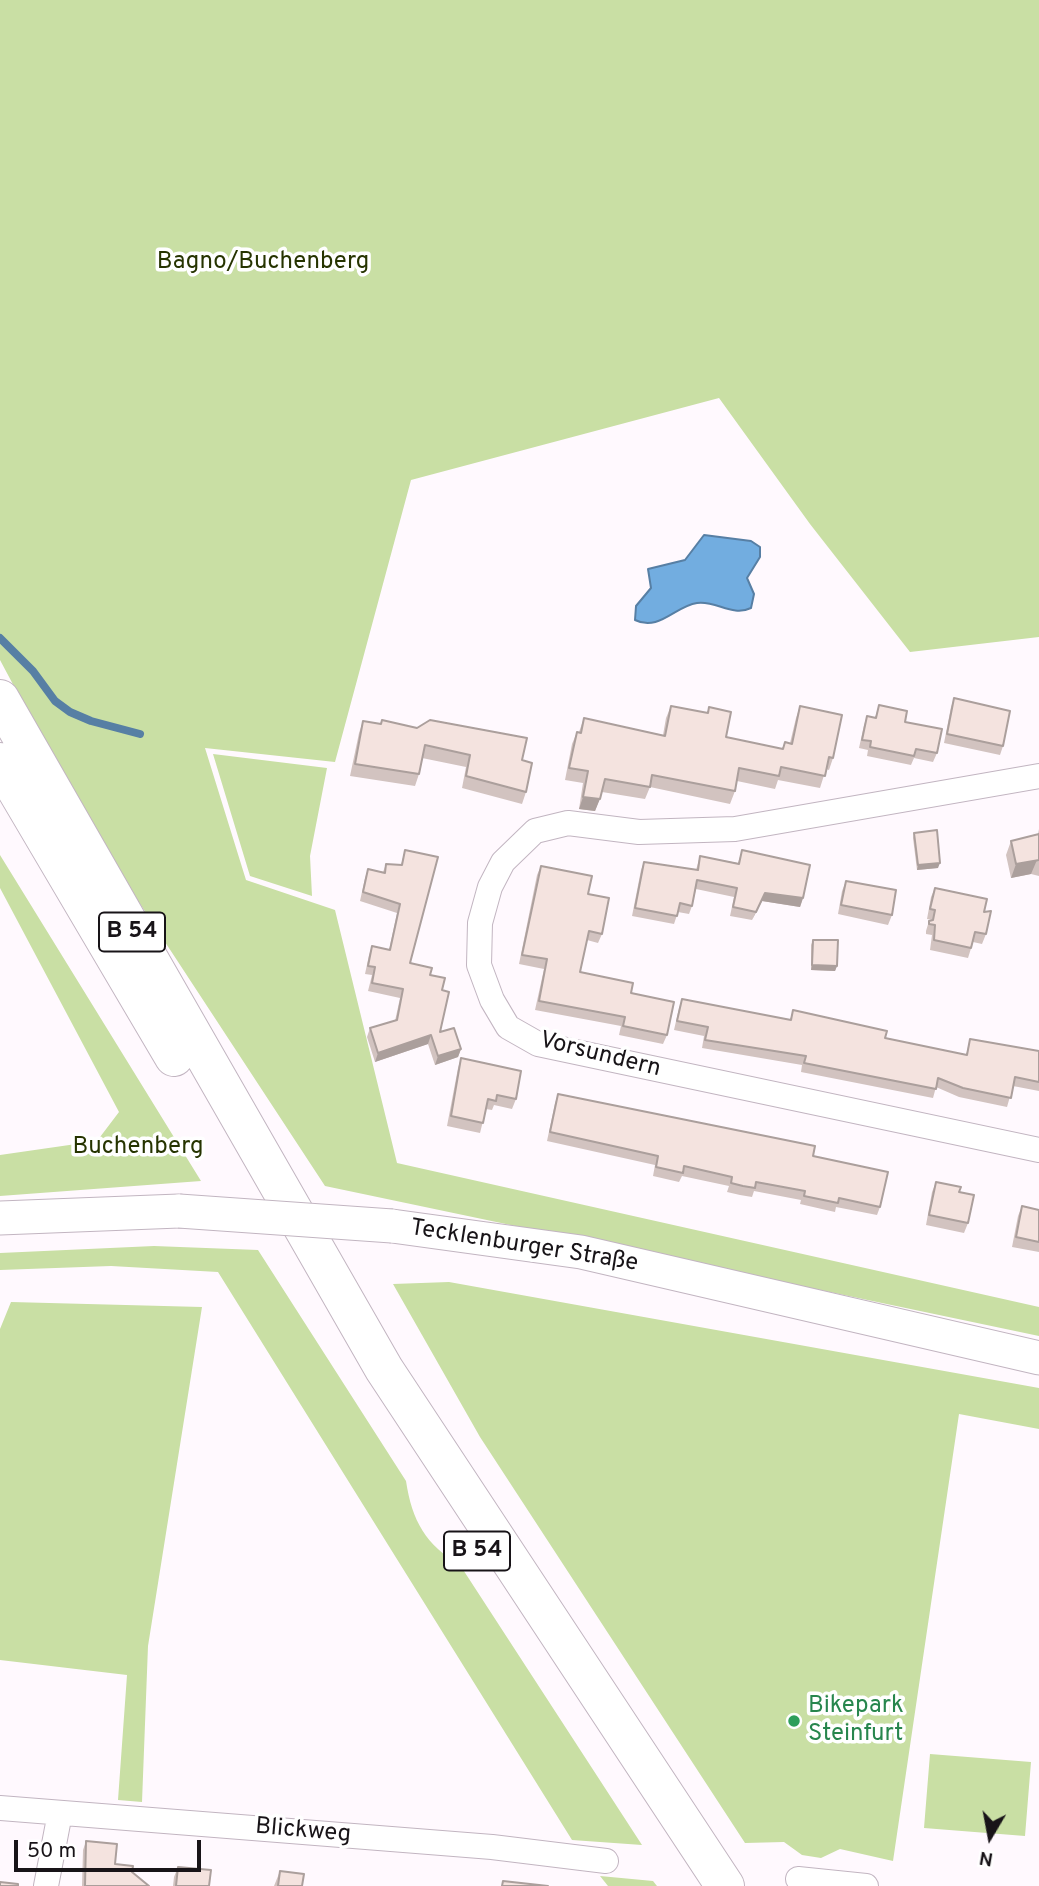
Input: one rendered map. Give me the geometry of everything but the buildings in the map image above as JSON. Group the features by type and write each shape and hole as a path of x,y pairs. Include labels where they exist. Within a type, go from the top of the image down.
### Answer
{"highway":[{"name":"B 54","path":"0,699 384,1369 725,1886"},
{"name":"B 54","path":"0,762 363,1380 700,1886"}],"main road":[{"name":"Tecklenburger Straße","path":"0,1218 179,1212 393,1226 581,1251 1039,1358"}],"street":[{"name":"Vorsundern","path":"1039,776 736,829 639,832 568,822 536,831 503,862 490,887 480,923 479,965 492,1000 508,1027 538,1044 1039,1150"},
{"name":"Blickweg","path":"0,1808 478,1846 606,1861"},
{"path":"46,1886 60,1812"},
{"path":"798,1878 866,1886"}],"green space":[{"name":"Bagno/Buchenberg","path":"0,0 1039,0 1039,637 910,652 810,524 719,398 411,480 335,762 205,748 246,880 335,910 397,1163 1039,1307 1039,1336 325,1186 87,823 0,660"},
{"path":"213,754 327,768 310,856 312,896 250,876"},
{"name":"Buchenberg","path":"0,855 201,1181 0,1196 0,1155 97,1141 119,1112 0,888"},
{"path":"154,1246 258,1250 406,1481 412,1508 422,1530 438,1549 460,1565 642,1845 572,1840 218,1272 111,1266 0,1270 0,1253"},
{"path":"449,1282 1039,1388 1039,1429 959,1414 893,1861 840,1849 821,1858 802,1855 784,1842 745,1843 480,1437 393,1284"},
{"path":"11,1302 202,1307 148,1646 142,1802 118,1800 127,1675 0,1660 0,1329"},
{"path":"930,1754 1031,1762 1025,1836 924,1828"},
{"path":"600,1876 653,1881 657,1886 608,1886"}],"water":[{"path":"704,535 751,541 760,547 760,557 747,578 754,594 751,608 737,611 697,603 652,623 635,620 636,606 651,588 648,569 685,560"}],"waterway":[{"path":"0,638 33,671 55,701 70,712 91,721 140,734"}],"place":[{"name":"Bikepark Steinfurt","path":"794,1721"}]}
